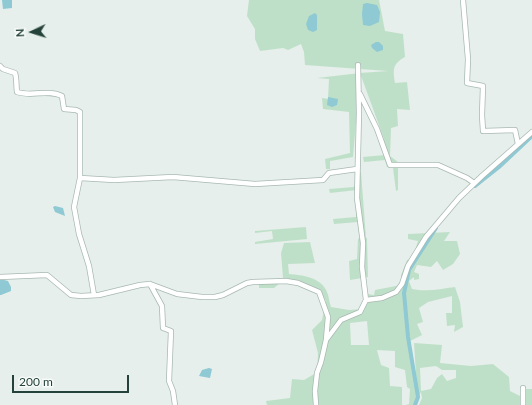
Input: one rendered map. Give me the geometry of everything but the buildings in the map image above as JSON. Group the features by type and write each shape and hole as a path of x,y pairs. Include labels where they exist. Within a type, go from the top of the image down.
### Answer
{"street":[{"path":"464,0 468,59 467,83 483,86 483,131 516,130 518,144"},
{"path":"326,340 342,320 360,312 366,300 362,267 363,243 357,198 359,92 358,65"},
{"path":"0,66 2,69 15,73 17,92 35,94 57,93 62,96 64,110 76,110 80,112 80,178 74,207 79,234 90,266 94,295"},
{"path":"359,92 377,129 390,165 438,165 467,178 474,183"},
{"path":"366,300 382,298 396,292 402,284 408,266 426,237 459,198 532,132"},
{"path":"80,178 114,180 173,177 255,184 323,180 329,173 357,168"},
{"path":"0,277 47,275 71,295 81,296 94,295 150,284 177,294 215,297 223,295 250,282 298,283 318,292 328,317 326,340 317,373 315,391 316,405"},
{"path":"150,284 162,306 163,328 171,331 169,381 173,391 175,405"},
{"path":"522,405 523,388"}],"green space":[{"path":"249,0 379,0 385,31 403,34 405,57 398,62 394,68 394,74 395,83 407,82 410,110 397,109 398,126 391,128 390,156 398,162 398,190 396,191 393,168 387,167 385,160 364,162 363,157 385,155 384,139 360,73 388,71 305,65 304,52 301,44 288,50 283,48 260,51 255,39 255,29 247,16"},
{"path":"360,73 353,157 330,161 330,169 326,169 325,159 350,153 349,112 323,109 322,98 328,99 329,79 317,78"},
{"path":"361,172 367,238 368,277 350,280 349,261 357,259 358,239 360,238 358,222 334,224 333,219 356,217 357,190 330,193 329,189 354,187 358,174"},
{"path":"306,227 307,239 255,244 255,242 273,239 272,231 255,233 255,231"},
{"path":"450,232 444,241 457,241 460,254 453,264 443,270 437,261 431,267 417,265 414,272 419,274 419,279 414,280 414,277 409,281 412,289 418,290 434,290 455,287 460,302 463,327 454,332 455,325 447,326 446,313 452,313 452,296 428,302 419,308 423,322 417,324 422,335 410,341 417,389 414,343 442,345 440,363 471,366 493,364 509,377 510,391 522,397 525,389 532,389 532,405 419,405 422,398 421,392 415,405 406,405 409,404 410,389 407,387 405,370 395,367 395,351 377,350 381,365 389,368 390,386 402,387 402,405 316,405 318,353 312,330 322,320 326,301 318,290 308,288 296,281 287,284 280,283 274,288 259,288 259,281 283,278 281,253 284,243 310,242 315,263 288,264 289,274 305,276 320,283 327,292 331,307 349,310 363,309 371,299 367,294 374,295 375,290 401,285 401,275 407,260 412,259 418,241 408,239 408,234","holes":["367,321 369,345 351,345 350,323","436,366 442,370 456,370 456,378 447,381 442,374 437,378 431,389 421,391 420,368"]},
{"path":"316,373 315,405 267,405 266,401 290,398 292,379 304,380"}],"water":[{"path":"2,0 12,0 12,8 3,9"},
{"path":"367,3 377,5 380,12 379,22 370,26 363,25 363,4"},
{"path":"315,13 317,15 317,30 313,32 308,30 306,24 309,16"},
{"path":"379,42 383,46 383,50 377,52 372,48 371,45"},
{"path":"328,97 338,99 337,105 332,107 327,105"},
{"path":"53,207 63,208 65,216 55,212"},
{"path":"0,279 8,281 11,291 0,295"},
{"path":"209,368 212,369 210,378 199,376 202,370"}],"waterway":[{"path":"475,186 499,167 532,136"},
{"path":"415,405 418,397 408,337 404,293 409,270 436,228"}]}
